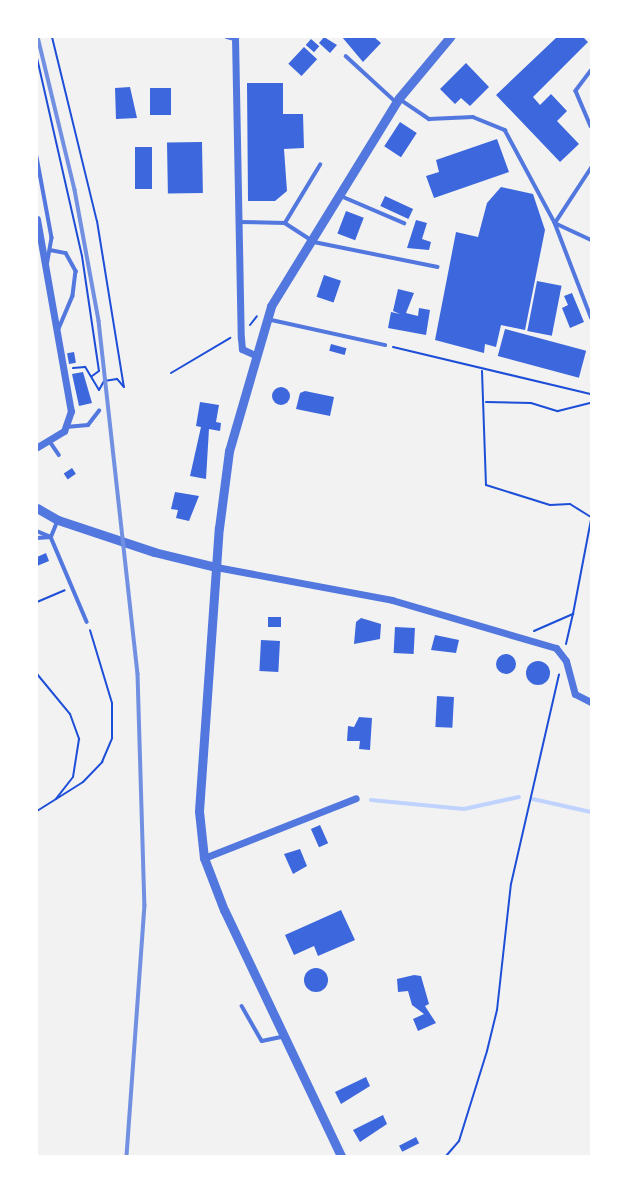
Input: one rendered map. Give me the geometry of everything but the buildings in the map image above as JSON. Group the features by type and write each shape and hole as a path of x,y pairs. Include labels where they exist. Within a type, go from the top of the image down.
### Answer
{"street":[{"path":"232,37 241,338 242,349 255,355"},
{"path":"341,1156 204,858 199,811 216,611 216,567 229,451 265,319 337,192 398,100 450,37"},
{"path":"37,219 71,411 66,427 37,447"},
{"path":"37,508 58,520 175,558 392,600 556,648 563,658 575,694 591,702"},
{"path":"204,858 356,798"}],"lane":[{"path":"346,56 398,100 429,119 472,117 505,130 555,223 591,317"},
{"path":"591,71 576,91 591,126"},
{"path":"37,157 52,238 47,267"},
{"path":"285,223 320,165"},
{"path":"555,223 591,168"},
{"path":"337,192 404,223"},
{"path":"237,222 285,223 309,239 438,267"},
{"path":"555,223 591,240"},
{"path":"50,250 66,253 76,271 73,296 58,331"},
{"path":"265,319 385,345"},
{"path":"66,427 88,425 99,411"},
{"path":"49,440 59,455"},
{"path":"51,537 58,520"},
{"path":"37,531 51,537 87,622"},
{"path":"37,538 51,537"},
{"path":"242,1006 262,1041 284,1035"}],"path":[{"path":"52,37 92,199 124,387 117,379 107,380 99,390 85,367 65,369"},
{"path":"37,58 87,289 99,371 92,376"},
{"path":"171,373 225,339 241,338"},
{"path":"385,345 436,355 482,371 515,373 591,394"},
{"path":"446,1156 459,1141 492,1031 511,884 573,614 591,519 570,504 550,505 486,485 486,402 482,371"},
{"path":"486,402 531,403 558,411 591,403"},
{"path":"37,602 73,587"},
{"path":"525,638 573,614"},
{"path":"37,811 54,801 102,762 112,738 112,703 87,622"},
{"path":"37,674 70,714 79,739 72,777 54,801"}],"waterway":[{"path":"371,800 464,809 519,797"},
{"path":"533,799 591,812"}],"railway":[{"path":"38,37 75,190 99,321 138,674 145,905 127,1156"}]}
